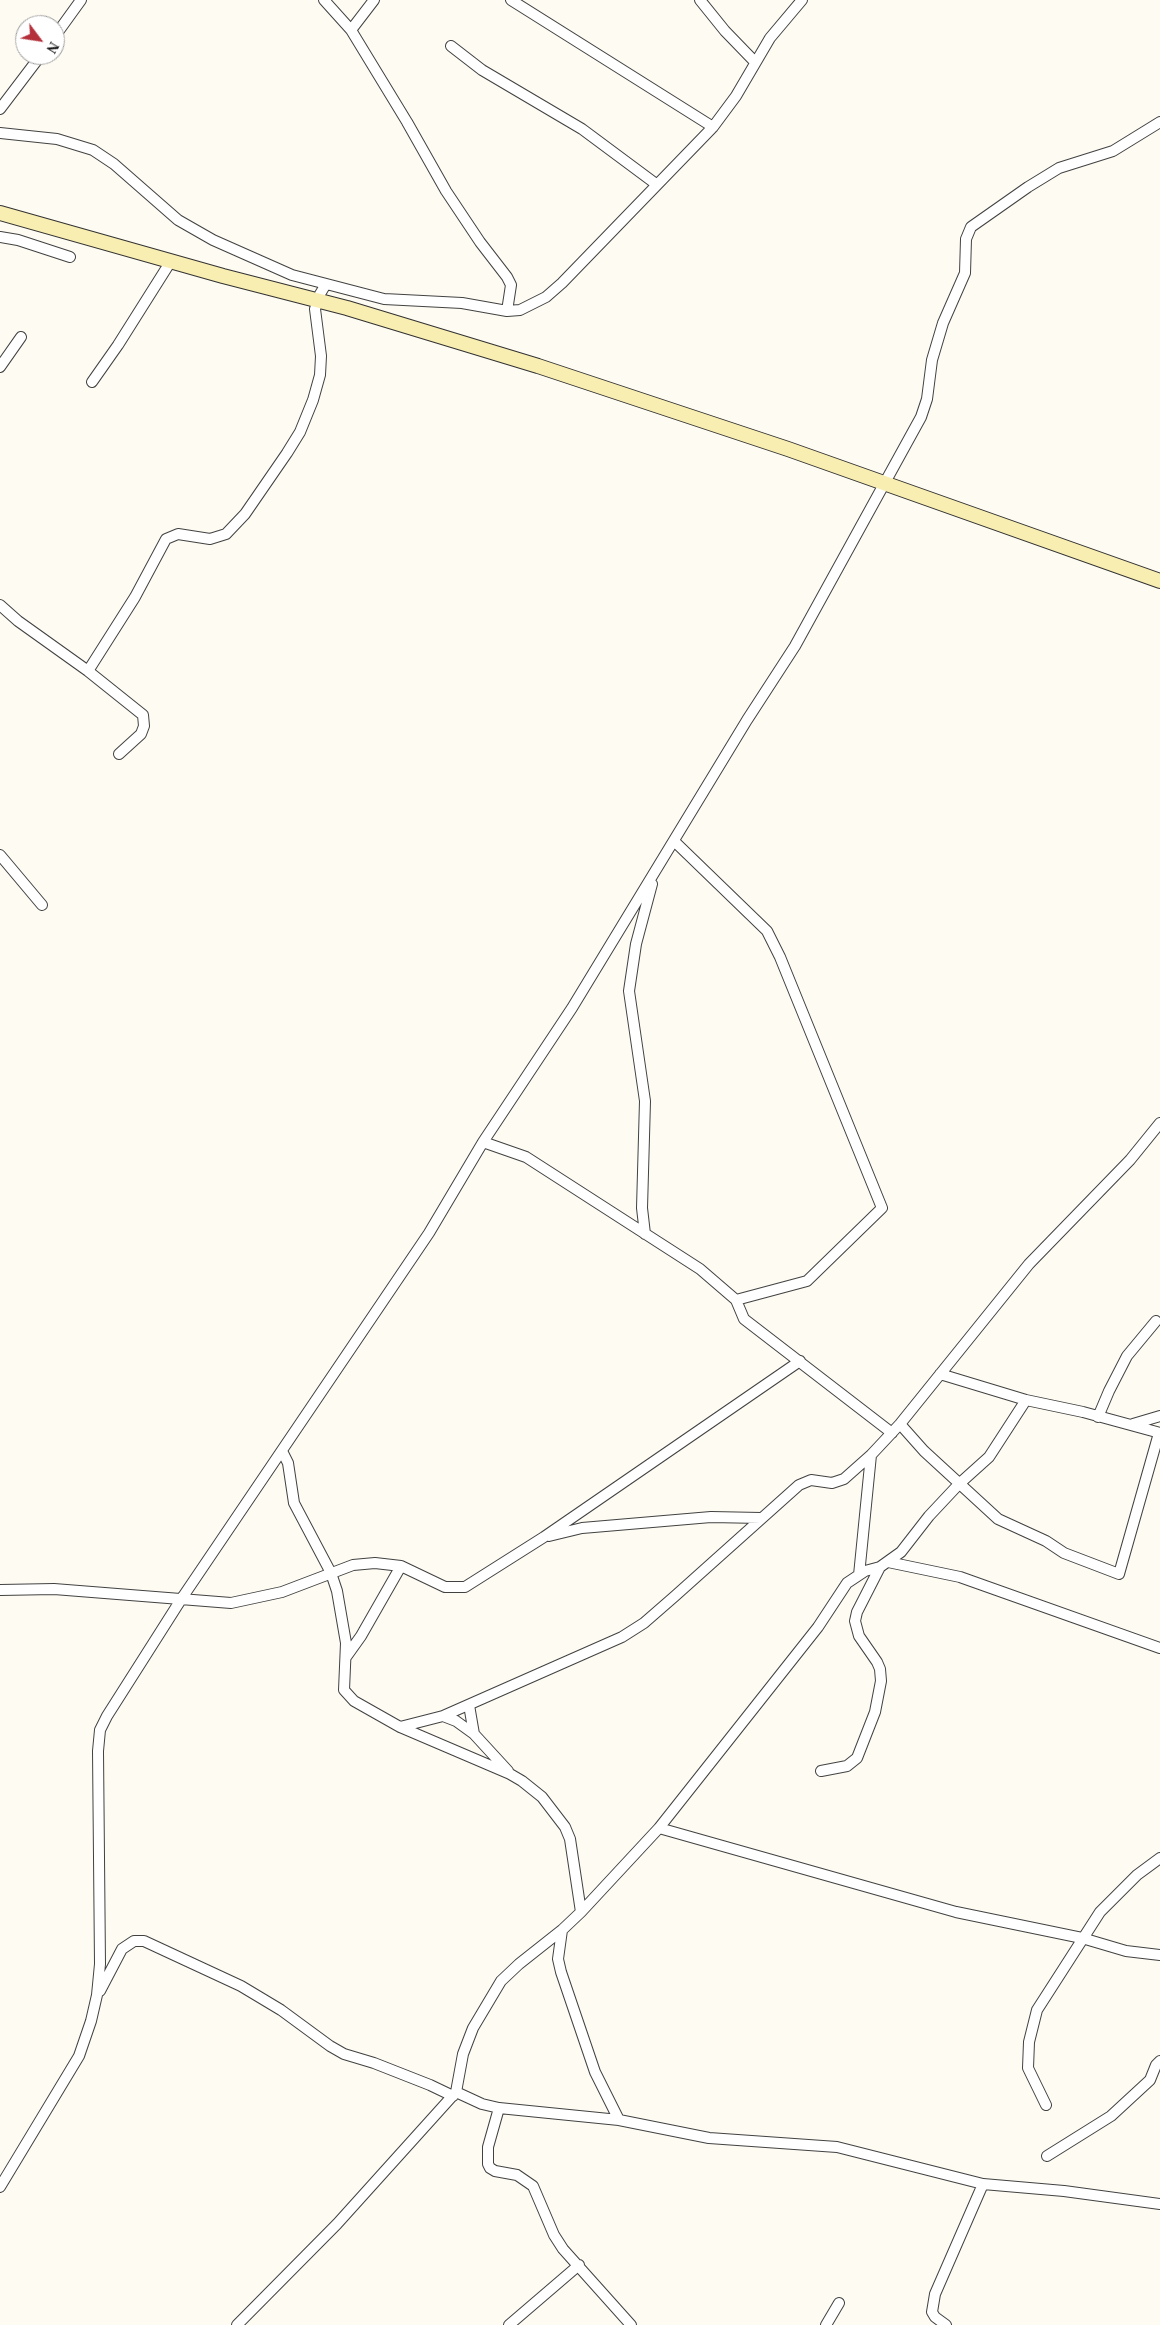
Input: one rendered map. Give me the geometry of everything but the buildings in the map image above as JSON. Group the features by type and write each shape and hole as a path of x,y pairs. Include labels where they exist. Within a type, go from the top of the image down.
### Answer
{"street":[{"path":"65,22 81,0"},
{"path":"324,0 351,30 446,191 510,282 507,311"},
{"path":"351,30 374,0"},
{"path":"511,0 713,127"},
{"path":"700,0 725,31 755,62"},
{"path":"0,133 57,140 92,150 114,164 178,220 196,231 272,267 326,284 384,299 462,303 507,311 531,306 556,288 713,127 736,96 770,38 802,0"},
{"path":"451,46 482,70 582,129 656,184"},
{"path":"0,109 33,65"},
{"path":"0,2187 79,2056 91,2021 97,1995 100,1964 98,1751 100,1730 182,1598 418,1248 484,1142 572,1008 747,720 795,646 924,409 932,360 940,332 965,273 966,239 971,227 1028,187 1060,168 1113,151 1160,122"},
{"path":"0,213 318,300 538,366 788,449 1160,581"},
{"path":"0,237 18,240 70,257"},
{"path":"92,382 118,345 171,261"},
{"path":"88,671 135,597 166,539 178,534 210,539 226,534 245,514 300,432 320,375 321,356 315,309 326,284"},
{"path":"0,367 21,337"},
{"path":"0,605 18,621 88,671 143,715 144,726 140,734 119,754"},
{"path":"674,841 767,931 780,957 882,1208 807,1281 736,1300"},
{"path":"0,855 42,905"},
{"path":"645,1234 642,1208 645,1101 630,991 636,944 657,870"},
{"path":"400,1727 443,1716 622,1637 657,1612 761,1518 805,1482 816,1479 832,1482 841,1480 871,1455 892,1433 1029,1264 1130,1160 1160,1122"},
{"path":"484,1142 526,1157 700,1269 736,1300 744,1319 892,1433"},
{"path":"1098,1416 1127,1356 1156,1321"},
{"path":"0,1590 54,1589 231,1602 282,1592 353,1565 375,1563 401,1566 445,1587 465,1587 544,1537 800,1361"},
{"path":"900,1424 915,1443 998,1518 1046,1541 1064,1553 1119,1574 1160,1433 1098,1416 1026,1400 940,1374"},
{"path":"237,2325 337,2224 454,2094 463,2054 473,2028 486,2004 502,1981 519,1964 562,1930 581,1912 658,1828 818,1627 847,1583 859,1574 884,1564 901,1552 929,1516 959,1484 989,1457 1026,1400"},
{"path":"1130,1425 1160,1416"},
{"path":"282,1451 288,1463 294,1503 331,1573 337,1591 346,1644 343,1684 347,1694 400,1727 522,1780 542,1797 566,1827 573,1851 581,1912"},
{"path":"859,1574 871,1455"},
{"path":"544,1537 582,1528 602,1526 711,1517 761,1518"},
{"path":"884,1564 960,1577 1160,1648"},
{"path":"822,1770 846,1766 857,1758 875,1712 882,1681 880,1669 859,1636 855,1622 857,1612 884,1564"},
{"path":"344,1658 361,1636 401,1566"},
{"path":"469,1704 474,1734"},
{"path":"443,1716 456,1721 474,1734 510,1774"},
{"path":"658,1828 956,1912 1082,1938 1126,1951 1160,1955"},
{"path":"1046,2105 1028,2068 1029,2042 1038,2010 1100,1912 1137,1875 1160,1858"},
{"path":"562,1930 558,1959 561,1972 595,2072 619,2120"},
{"path":"97,1995 122,1948 134,1941 144,1941 241,1986 281,2010 344,2054 382,2066 482,2104 499,2108 619,2120 709,2138 837,2147 983,2184 1064,2191 1160,2204"},
{"path":"1047,2156 1111,2116 1150,2080 1156,2065 1160,2061"},
{"path":"499,2108 488,2147 488,2164 495,2171 517,2175 533,2186 554,2235 631,2325"},
{"path":"946,2325 935,2317 932,2312 935,2294 983,2184"},
{"path":"509,2325 579,2265"},
{"path":"826,2325 839,2303"}]}
